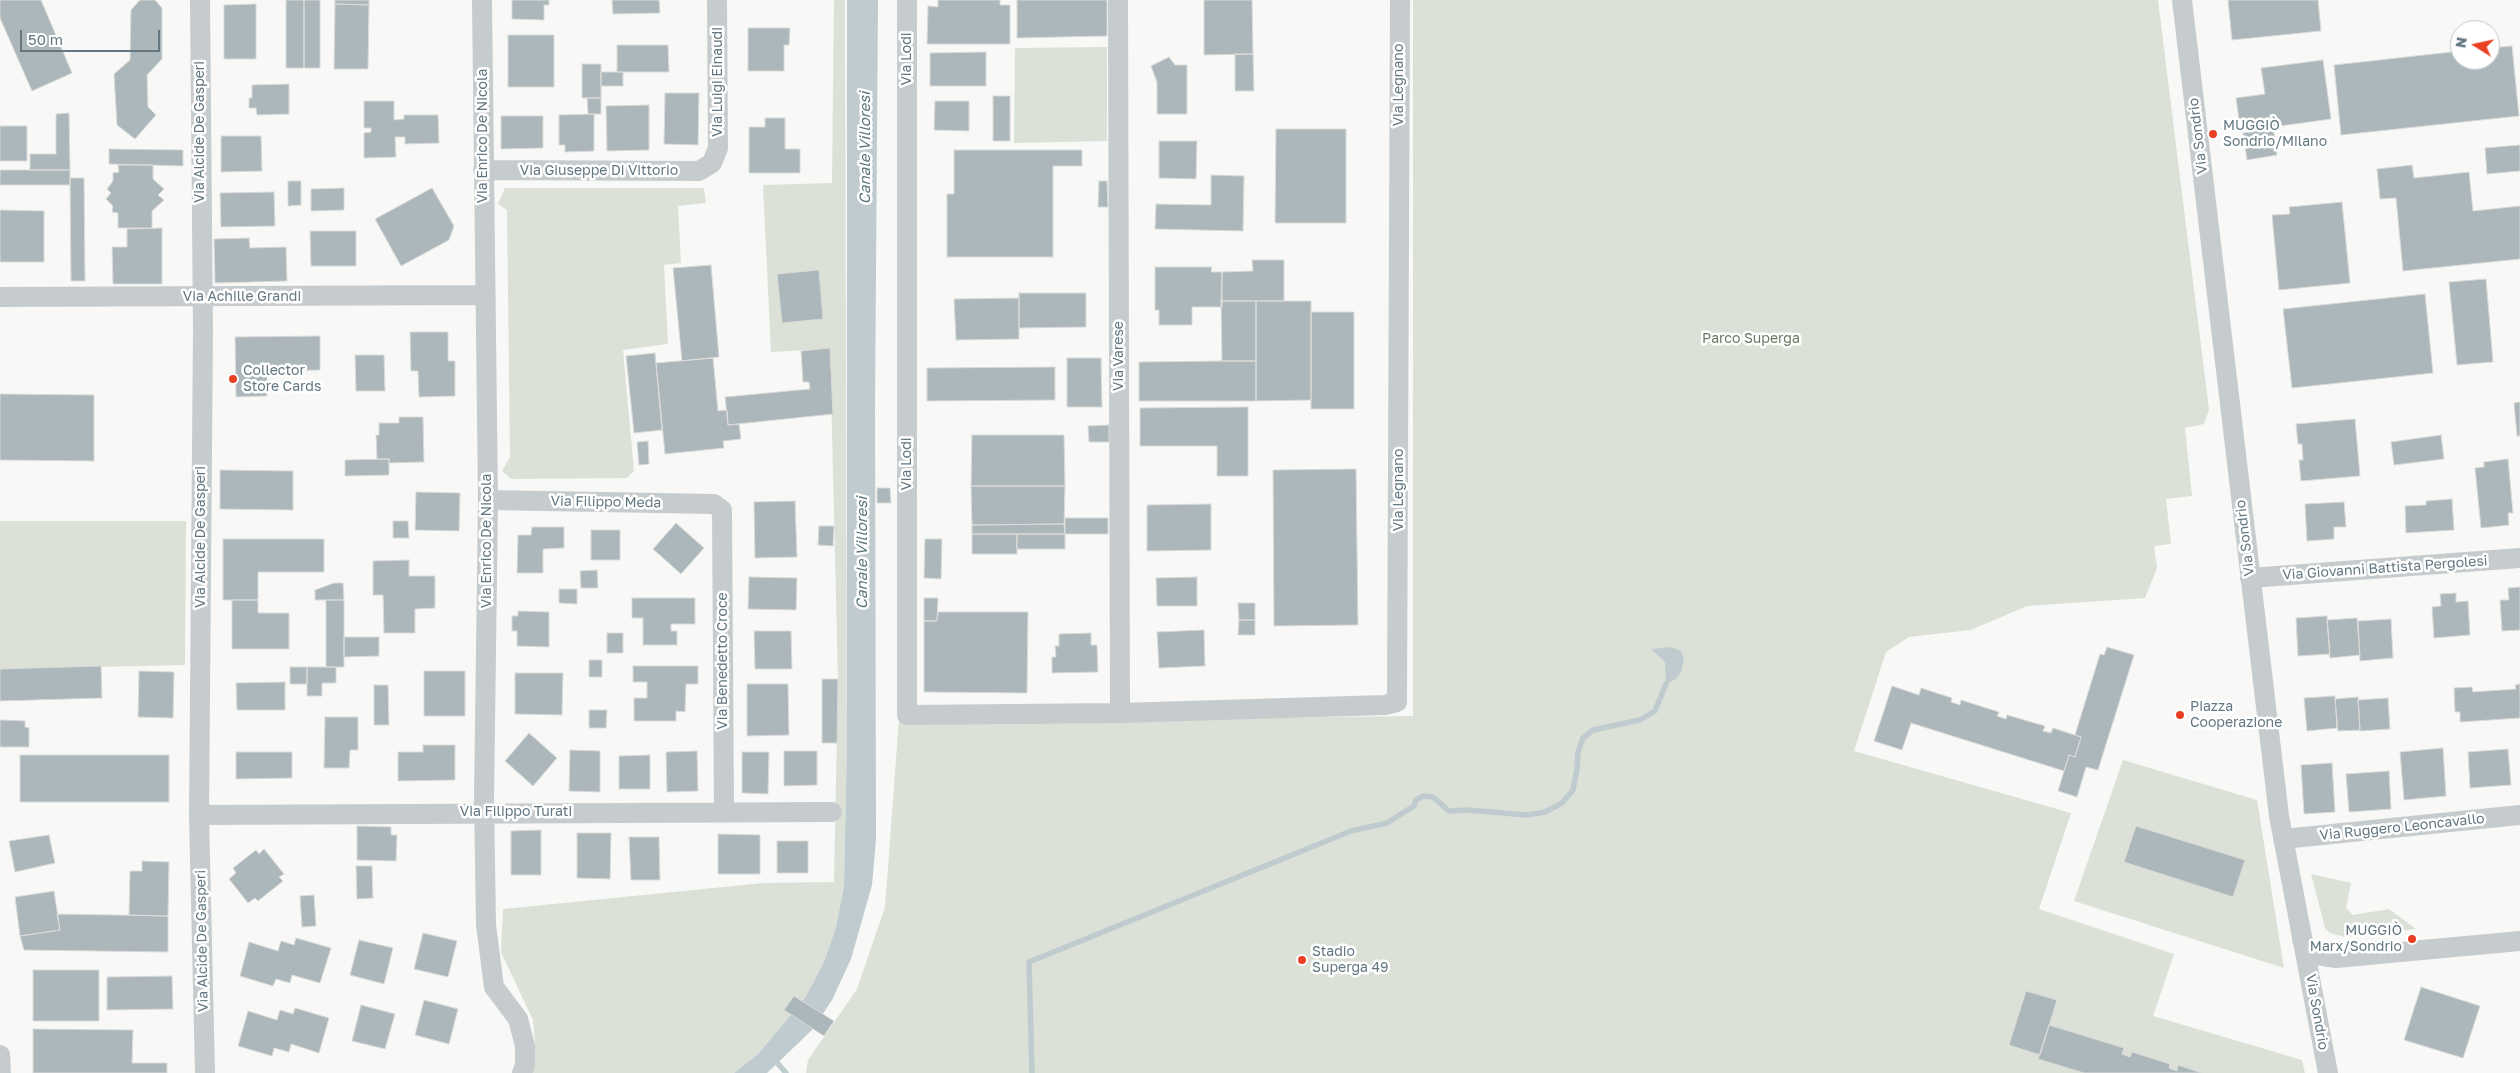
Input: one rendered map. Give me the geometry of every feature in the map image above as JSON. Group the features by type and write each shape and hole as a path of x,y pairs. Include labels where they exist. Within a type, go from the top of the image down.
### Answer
{"street":[{"name":"Via Alcide De Gasperi","path":"200,0 201,297 203,338 199,815 205,1073"},
{"name":"Via Enrico De Nicola","path":"482,0 484,295 488,500 484,812 486,925 494,987 518,1019 525,1046 525,1066 522,1073"},
{"name":"Via Luigi Einaudi","path":"712,163 718,148 717,0"},
{"name":"Via Lodi","path":"907,0 907,715 1120,713"},
{"name":"Via Varese","path":"1118,0 1120,713"},
{"name":"Via Legnano","path":"1120,713 1385,705 1397,702 1400,0"},
{"name":"Via Sondrio","path":"2182,0 2250,578 2283,839 2328,1073"},
{"name":"Via Giuseppe Di Vittorio","path":"483,170 699,171 712,163"},
{"name":"Via Achille Grandi","path":"0,297 484,295"},
{"name":"Via Filippo Meda","path":"488,500 714,504 722,510"},
{"name":"Via Benedetto Croce","path":"722,510 724,812"},
{"name":"Via Giovanni Battista Pergolesi","path":"2250,578 2520,558"},
{"name":"Via Filippo Turati","path":"199,815 484,812 832,812"},
{"name":"Via Ruggero Leoncavallo","path":"2283,839 2520,815"},
{"path":"2302,938 2305,946 2312,953 2329,958 2520,941"},
{"path":"0,1055 1,1073"}],"green space":[{"path":"834,0 845,0 847,743 844,886 836,927 824,962 805,998 759,1053 734,1073 533,1073 535,1043 533,1020 501,952 503,909 763,883 834,882 838,679 830,349 771,352 763,185 832,183"},
{"name":"Parco Superga","path":"1413,0 2158,0 2209,410 2204,424 2185,428 2192,496 2166,499 2171,544 2154,546 2157,568 2145,598 2027,606 1971,630 1909,637 1886,652 1854,751 2071,813 2039,909 2174,954 2153,1016 2302,1060 2305,1073 806,1073 808,1060 857,989 885,907 899,719 933,722 1413,716"},
{"path":"1107,47 1107,141 1014,143 1015,48"},
{"path":"505,188 704,188 706,203 678,206 681,263 664,265 668,344 623,350 634,471 627,478 511,479 502,471 510,457 507,210 498,204"},
{"path":"0,521 186,521 185,665 0,669"},
{"path":"2123,760 2257,800 2284,968 2074,901"},
{"path":"2311,874 2351,883 2346,908 2353,915 2389,909 2416,929 2345,937 2330,933 2325,928"}],"water":[{"name":"Canale Villoresi","path":"847,0 878,0 875,406 876,839 872,885 851,959 832,1000 813,1029 767,1073 734,1073 759,1053 805,998 824,962 836,927 844,886 847,743"},
{"path":"1671,647 1681,651 1684,659 1681,672 1676,679 1666,684 1665,662 1651,649"}],"building":[{"path":"0,0 41,0 72,73 32,91 0,18"},
{"path":"140,0 155,0 162,8 162,59 147,75 148,107 156,115 135,139 117,125 114,74 130,60 131,10"},
{"path":"286,0 304,0 304,68 286,68"},
{"path":"304,0 320,0 320,68 304,68"},
{"path":"335,0 369,0 369,5 335,4"},
{"path":"512,0 549,0 549,5 544,5 544,20 512,19"},
{"path":"612,0 659,0 660,13 613,14"},
{"path":"938,0 1000,0 1000,5 1010,5 1010,44 927,44 928,6 938,7"},
{"path":"1017,0 1107,0 1107,36 1017,38"},
{"path":"1204,0 1252,0 1253,54 1204,55"},
{"path":"2228,0 2318,0 2321,31 2232,40"},
{"path":"256,4 256,59 224,59 224,5"},
{"path":"335,4 369,5 368,69 334,69"},
{"path":"748,28 790,28 789,45 784,45 784,71 748,71"},
{"path":"508,35 554,35 554,87 508,87"},
{"path":"617,45 668,45 669,72 617,72"},
{"path":"2512,46 2519,116 2341,135 2334,65 2450,52 2450,70 2500,70 2500,47"},
{"path":"986,52 986,86 930,86 930,53"},
{"path":"1235,54 1253,54 1254,91 1235,91"},
{"path":"1169,57 1175,65 1187,65 1187,114 1157,114 1157,82 1151,66"},
{"path":"2323,60 2331,119 2273,127 2277,155 2247,160 2243,133 2256,131 2254,118 2239,120 2236,98 2265,94 2261,68"},
{"path":"582,64 601,64 601,98 582,98"},
{"path":"601,72 623,72 623,86 601,86"},
{"path":"289,84 289,114 257,115 256,108 249,108 249,98 252,98 252,85"},
{"path":"665,93 699,93 698,145 664,144"},
{"path":"993,96 1010,96 1010,141 993,141"},
{"path":"587,98 601,98 601,114 588,114"},
{"path":"364,101 394,101 394,120 404,119 404,115 438,115 439,143 405,144 405,137 395,137 396,157 364,158 364,133 371,132 371,128 364,128"},
{"path":"935,101 969,101 969,131 934,130"},
{"path":"649,105 649,150 607,151 606,106"},
{"path":"69,113 70,170 30,170 30,154 56,154 56,114"},
{"path":"594,114 594,151 565,152 565,145 559,145 559,115"},
{"path":"501,116 543,116 543,148 501,149"},
{"path":"765,118 785,118 785,149 800,149 800,173 749,173 749,127 765,127"},
{"path":"0,126 27,126 27,161 0,161"},
{"path":"1276,129 1346,129 1346,223 1275,223"},
{"path":"221,136 261,136 262,171 221,172"},
{"path":"1159,141 1197,141 1196,179 1159,178"},
{"path":"2520,145 2520,171 2487,174 2485,148"},
{"path":"109,149 183,150 183,166 109,164"},
{"path":"954,150 1082,150 1082,166 1053,166 1053,257 947,257 947,194 954,194"},
{"path":"118,165 153,165 153,179 164,189 158,195 164,200 152,211 152,228 118,228 118,213 112,212 113,206 106,199 111,193 107,189 113,181 113,173 119,172"},
{"path":"2412,165 2414,178 2469,172 2473,211 2520,206 2520,259 2403,271 2396,198 2380,199 2377,169"},
{"path":"0,170 70,170 70,185 0,185"},
{"path":"1211,175 1244,176 1243,231 1155,229 1156,204 1211,205"},
{"path":"70,178 84,178 85,281 71,281"},
{"path":"288,181 301,181 301,205 288,206"},
{"path":"1099,181 1107,181 1108,207 1098,207"},
{"path":"344,188 344,210 311,211 311,189"},
{"path":"432,188 454,226 449,240 401,266 375,219"},
{"path":"274,192 275,226 221,227 220,193"},
{"path":"2342,202 2350,283 2279,290 2272,215 2290,214 2289,207"},
{"path":"0,210 44,211 44,262 0,262"},
{"path":"162,228 162,284 113,284 112,247 127,247 127,229"},
{"path":"310,231 356,231 356,266 311,266"},
{"path":"249,238 250,248 286,247 287,281 215,283 214,239"},
{"path":"1252,260 1284,260 1284,301 1221,301 1222,272 1253,271"},
{"path":"711,265 719,357 682,361 673,268"},
{"path":"1155,267 1212,267 1211,272 1222,272 1222,307 1192,307 1192,325 1159,325 1159,310 1155,310"},
{"path":"819,270 823,319 782,323 777,274"},
{"path":"2486,279 2493,362 2457,365 2449,282"},
{"path":"1019,293 1086,293 1086,327 1019,328"},
{"path":"2425,294 2433,373 2292,388 2283,309"},
{"path":"1019,298 1019,339 956,340 954,299"},
{"path":"1221,301 1256,301 1256,361 1222,361"},
{"path":"1256,301 1311,301 1311,400 1256,401"},
{"path":"1311,312 1354,312 1354,409 1311,409"},
{"path":"410,332 448,332 448,361 455,361 455,396 419,397 418,371 411,371"},
{"path":"320,336 320,370 267,371 267,396 236,397 235,337"},
{"path":"830,348 833,414 728,425 725,397 810,389 809,382 803,382 801,351"},
{"path":"655,353 662,430 634,433 626,356"},
{"path":"355,355 384,355 385,391 356,391"},
{"path":"713,358 718,411 727,410 728,425 739,424 741,439 723,441 724,448 665,454 656,363"},
{"path":"1067,358 1101,358 1102,407 1067,407"},
{"path":"1256,361 1256,401 1139,401 1139,362"},
{"path":"1055,367 1055,400 927,401 927,368"},
{"path":"0,394 94,395 94,461 0,460"},
{"path":"2520,402 2520,436 2517,436 2514,403"},
{"path":"1248,407 1248,476 1217,476 1217,446 1140,446 1140,408"},
{"path":"399,417 423,417 424,462 389,463 389,459 377,459 376,435 379,435 379,423 399,423"},
{"path":"2355,419 2360,476 2301,481 2299,460 2303,460 2302,444 2298,444 2296,424"},
{"path":"1109,425 1109,442 1089,442 1088,426"},
{"path":"972,435 1064,435 1065,486 971,486"},
{"path":"2441,435 2444,459 2394,465 2391,442"},
{"path":"648,441 649,464 639,465 637,442"},
{"path":"389,459 389,475 345,476 345,460"},
{"path":"2508,459 2513,513 2508,513 2509,525 2481,528 2475,468 2484,467 2484,462"},
{"path":"1356,469 1358,625 1274,626 1273,470"},
{"path":"220,470 293,471 293,510 220,509"},
{"path":"971,486 1065,486 1064,524 972,525"},
{"path":"877,488 890,488 891,503 877,503"},
{"path":"416,492 460,493 459,531 415,530"},
{"path":"2452,499 2454,530 2406,533 2405,506 2426,505 2426,501"},
{"path":"795,501 797,557 755,558 754,502"},
{"path":"2344,502 2346,527 2334,527 2334,539 2307,541 2305,504"},
{"path":"1211,504 1211,550 1147,551 1147,505"},
{"path":"1065,518 1108,518 1108,534 1065,534"},
{"path":"393,521 408,521 409,538 393,538"},
{"path":"676,523 704,548 681,574 653,549"},
{"path":"1064,524 1065,534 972,534 972,525"},
{"path":"819,526 834,526 833,546 818,545"},
{"path":"532,527 564,527 564,548 543,549 543,573 517,573 518,535 531,535"},
{"path":"591,530 620,530 620,560 591,560"},
{"path":"972,534 1017,534 1017,554 972,554"},
{"path":"1017,534 1065,534 1065,549 1017,549"},
{"path":"223,539 324,539 324,572 258,572 258,600 223,600"},
{"path":"925,539 942,539 941,579 924,578"},
{"path":"409,560 409,576 435,576 435,608 415,609 415,633 384,633 383,595 373,595 373,561"},
{"path":"597,570 598,588 581,588 580,571"},
{"path":"749,577 797,578 796,610 748,609"},
{"path":"1197,577 1197,606 1157,606 1156,578"},
{"path":"334,583 343,583 344,600 315,600 315,590"},
{"path":"2520,587 2520,630 2502,631 2500,600 2509,600 2508,588"},
{"path":"559,589 577,589 577,604 559,603"},
{"path":"2456,593 2456,602 2468,601 2470,635 2434,638 2432,607 2441,606 2440,594"},
{"path":"632,598 695,598 695,624 671,624 671,631 677,631 677,645 643,645 643,618 632,618"},
{"path":"924,598 938,598 937,621 924,621"},
{"path":"232,600 258,600 258,613 289,613 289,649 232,649"},
{"path":"326,600 344,600 344,667 326,667"},
{"path":"1238,603 1255,603 1255,620 1239,620"},
{"path":"518,611 549,612 549,647 517,646 517,631 512,631 512,616 518,616"},
{"path":"938,612 1028,612 1027,693 924,692 924,621 937,621"},
{"path":"2327,616 2330,654 2298,656 2296,618"},
{"path":"2357,618 2360,655 2330,658 2327,620"},
{"path":"2391,619 2393,658 2360,661 2358,621"},
{"path":"1239,620 1255,620 1255,635 1238,635"},
{"path":"1204,630 1205,666 1159,668 1157,632"},
{"path":"754,631 791,631 792,669 755,669"},
{"path":"607,633 623,633 623,653 607,653"},
{"path":"1091,633 1091,645 1097,645 1098,672 1052,673 1052,657 1056,657 1055,646 1059,646 1059,634"},
{"path":"344,637 379,637 379,656 344,657"},
{"path":"2107,647 2134,655 2098,770 2086,767 2077,797 2058,791 2069,755 2075,757 2081,737 2075,735 2100,654 2104,655"},
{"path":"589,660 602,660 602,677 589,677"},
{"path":"101,666 102,698 0,701 0,669"},
{"path":"633,666 698,666 698,684 686,684 685,712 676,711 676,721 634,721 634,698 647,698 647,682 633,682"},
{"path":"290,667 307,667 307,684 290,684"},
{"path":"307,667 336,667 336,683 322,683 322,696 307,696"},
{"path":"139,671 174,672 173,718 138,717"},
{"path":"424,671 465,671 465,716 424,716"},
{"path":"515,673 563,673 562,715 515,714"},
{"path":"822,679 838,679 837,743 822,743"},
{"path":"285,682 285,710 237,710 236,683"},
{"path":"747,684 788,684 789,735 747,736"},
{"path":"2520,684 2520,718 2460,722 2460,712 2455,712 2454,688 2472,687 2473,692 2516,689 2515,685"},
{"path":"374,685 388,685 389,725 374,725"},
{"path":"1892,686 1919,695 1921,688 1952,698 1951,702 1960,705 1961,700 1999,712 1997,716 2006,719 2007,715 2045,726 2043,731 2051,733 2053,728 2081,737 2075,757 2069,755 2064,771 1911,723 1902,750 1874,741"},
{"path":"2335,696 2337,728 2307,731 2304,698"},
{"path":"2358,697 2360,730 2338,731 2335,699"},
{"path":"2388,698 2390,729 2360,731 2358,700"},
{"path":"589,710 607,710 606,728 589,728"},
{"path":"325,717 358,717 358,750 350,750 349,768 324,768"},
{"path":"0,720 25,721 25,727 29,728 29,747 0,747"},
{"path":"529,733 557,758 533,786 505,761"},
{"path":"423,745 455,745 455,780 398,781 398,752 423,752"},
{"path":"2443,748 2446,796 2404,800 2400,752"},
{"path":"2508,749 2511,785 2470,788 2468,752"},
{"path":"570,750 600,751 600,792 569,791"},
{"path":"697,751 698,791 667,792 666,752"},
{"path":"784,751 817,751 817,785 784,786"},
{"path":"236,752 292,752 292,778 236,779"},
{"path":"742,752 769,752 768,794 742,793"},
{"path":"20,755 169,755 169,802 20,802"},
{"path":"650,755 650,789 619,789 619,756"},
{"path":"2332,763 2335,812 2304,814 2301,765"},
{"path":"2389,771 2391,809 2349,812 2346,774"},
{"path":"357,826 391,827 391,835 397,835 396,861 357,860"},
{"path":"2136,826 2245,860 2233,897 2124,862"},
{"path":"541,830 541,875 511,875 511,831"},
{"path":"577,833 611,833 610,879 577,878"},
{"path":"718,834 760,835 760,874 718,874"},
{"path":"49,835 55,863 15,872 9,841"},
{"path":"629,837 659,837 660,880 631,880"},
{"path":"777,841 808,841 808,873 777,873"},
{"path":"264,849 284,874 279,877 283,881 258,901 255,898 248,903 229,879 236,873 233,868 256,850 259,854"},
{"path":"142,861 169,862 168,916 129,915 130,871 142,871"},
{"path":"356,866 372,866 373,898 357,899"},
{"path":"54,891 60,930 20,936 15,897"},
{"path":"314,895 316,926 302,927 300,896"},
{"path":"57,914 168,916 168,952 24,950 20,936 60,930"},
{"path":"423,933 457,941 448,977 414,969"},
{"path":"296,938 331,948 320,983 292,975 290,983 276,979 273,986 240,976 249,942 278,951 281,941 294,945"},
{"path":"359,940 393,948 384,984 350,975"},
{"path":"33,970 99,970 99,1021 33,1021"},
{"path":"172,976 173,1009 107,1010 107,977"},
{"path":"2421,987 2480,1006 2463,1058 2404,1040"},
{"path":"2026,991 2057,1000 2040,1055 2009,1045"},
{"path":"794,996 834,1021 824,1036 784,1010"},
{"path":"424,1000 458,1009 449,1044 415,1035"},
{"path":"361,1005 395,1014 385,1049 352,1041"},
{"path":"295,1008 329,1018 319,1053 291,1044 289,1052 274,1048 272,1056 238,1046 248,1011 277,1020 280,1010 293,1014"},
{"path":"2049,1025 2124,1048 2122,1054 2130,1057 2132,1052 2170,1064 2169,1068 2177,1071 2178,1065 2202,1073 2084,1073 2038,1059"},
{"path":"33,1029 133,1030 132,1063 167,1063 167,1073 33,1073"}],"waterway":[{"path":"1032,1073 1029,962 1351,831 1387,823 1414,806 1416,800 1423,796 1433,797 1449,811 1467,810 1527,815 1545,812 1562,803 1573,790 1578,752 1583,738 1593,730 1640,720 1655,711 1666,684"},
{"path":"773,1058 786,1073"}],"place":[{"name":"MUGGIÒ Sondrio/Milano","path":"2213,134"},
{"name":"Collector Store Cards","path":"233,379"},
{"name":"Piazza Cooperazione","path":"2180,715"},
{"name":"MUGGIÒ Marx/Sondrio","path":"2412,939"},
{"name":"Stadio Superga 49","path":"1302,960"}]}
